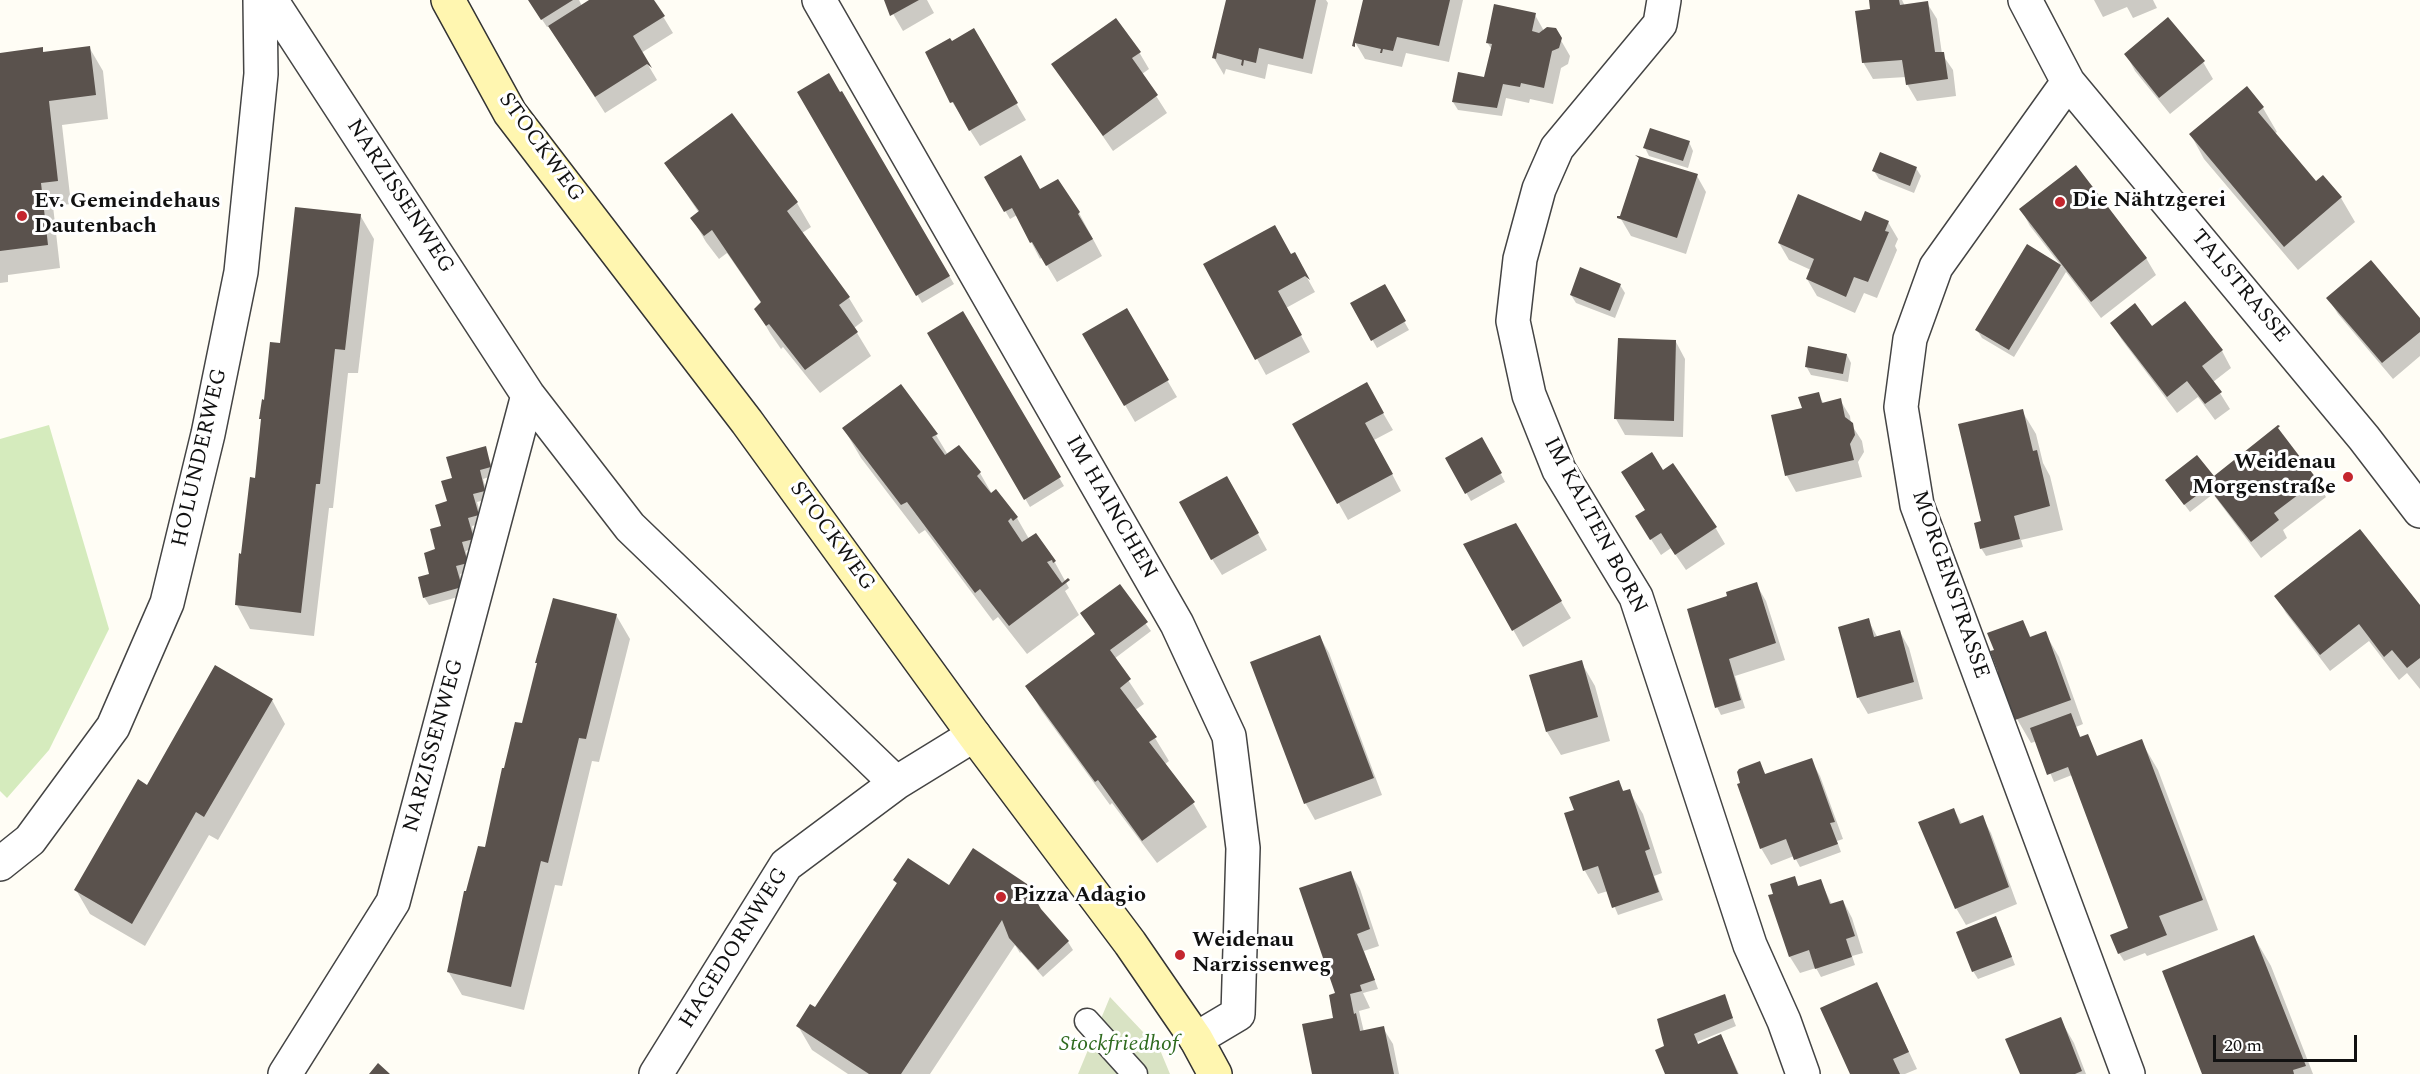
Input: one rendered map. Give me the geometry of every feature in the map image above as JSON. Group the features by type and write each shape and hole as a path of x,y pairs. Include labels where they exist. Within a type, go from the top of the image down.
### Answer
{"street":[{"name":"HOLUNDERWEG","path":"0,864 30,840 113,727 167,603 208,434 241,272 261,74 260,0"},
{"name":"NARZISSENWEG","path":"271,0 528,395 630,527 896,783"},
{"name":"STOCKWEG","path":"448,0 510,112 747,422 974,735 1130,943 1196,1039 1215,1074"},
{"name":"IM HAINCHEN","path":"819,0 1177,624 1229,736 1243,848 1238,1014 1196,1039"},
{"name":"IM KALTEN BORN","path":"1664,0 1660,24 1557,148 1539,189 1520,259 1513,321 1529,395 1559,470 1636,597 1750,945 1784,1021 1803,1074"},
{"name":"TALSTRASSE","path":"2025,0 2068,82 2364,438 2420,511"},
{"name":"MORGENSTRASSE","path":"2068,82 1936,267 1910,339 1901,407 1917,505 2128,1074"},
{"name":"NARZISSENWEG","path":"285,1074 393,902 528,395"},
{"name":"HAGEDORNWEG","path":"656,1074 786,865 896,783 974,735"}],"lane":[{"path":"1087,1021 1135,1074"}],"green space":[{"path":"49,425 109,629 49,750 7,798 0,791 0,439"},
{"name":"Stockfriedhof","path":"1110,997 1160,1050 1170,1074 1078,1074"}],"building":[{"path":"528,0 573,0 541,20"},
{"path":"589,0 654,0 665,16 633,36 652,68 647,64 595,97 548,26"},
{"path":"884,0 919,0 890,16"},
{"path":"1226,0 1316,0 1303,59 1259,48 1256,63 1244,60 1243,66 1241,65 1242,60 1217,53 1216,59 1212,58"},
{"path":"1363,0 1450,0 1439,46 1397,37 1393,51 1383,49 1380,53 1381,49 1355,43 1355,47 1352,46"},
{"path":"1869,0 1899,0 1900,5 1928,1 1935,52 1944,52 1948,79 1906,85 1902,60 1862,63 1855,11 1870,9"},
{"path":"1494,4 1536,13 1532,31 1539,33 1547,27 1556,28 1562,38 1559,48 1552,51 1544,88 1521,83 1520,87 1503,84 1497,108 1452,102 1458,72 1484,77 1492,44 1486,43"},
{"path":"2168,17 2205,61 2159,98 2124,54"},
{"path":"1116,18 1141,52 1132,58 1158,95 1103,136 1051,64"},
{"path":"974,28 1018,103 969,131 953,102 950,103 925,52 950,38 952,41"},
{"path":"90,46 96,95 49,101 58,181 41,183 48,245 0,251 0,53 43,47 43,52"},
{"path":"829,73 840,92 842,91 950,276 916,296 797,92"},
{"path":"2247,86 2264,107 2258,112 2316,181 2323,175 2342,197 2284,247 2189,134"},
{"path":"732,113 798,202 787,211 850,297 839,305 858,332 805,370 769,324 766,326 754,309 761,302 712,230 704,236 690,218 699,211 664,163"},
{"path":"1650,128 1690,141 1683,161 1643,148"},
{"path":"1880,152 1917,167 1910,186 1872,171"},
{"path":"1021,155 1040,189 1058,179 1080,212 1078,214 1093,239 1046,266 1032,242 1030,243 1012,208 1004,212 984,177"},
{"path":"1635,155 1698,174 1677,238 1617,218 1620,216 1639,158"},
{"path":"2076,165 2147,258 2091,302 2019,209"},
{"path":"1798,194 1861,221 1865,211 1889,221 1885,231 1889,232 1868,282 1854,277 1846,297 1806,279 1814,259 1778,243"},
{"path":"295,207 361,214 345,350 335,349 320,484 316,484 301,613 235,605 239,553 241,554 250,477 255,478 261,419 259,419 262,399 264,400 270,342 280,343"},
{"path":"1275,225 1291,254 1295,252 1310,280 1305,276 1278,291 1302,335 1255,360 1203,264"},
{"path":"2027,244 2061,265 2009,350 1975,330"},
{"path":"2371,260 2420,318 2420,332 2382,363 2326,298"},
{"path":"1580,267 1621,284 1610,311 1570,295"},
{"path":"1385,284 1406,321 1371,341 1350,303"},
{"path":"2185,301 2223,350 2202,366 2222,392 2205,404 2187,381 2167,397 2110,323 2135,303 2152,326"},
{"path":"1127,308 1169,380 1124,406 1082,334"},
{"path":"963,311 1061,477 1024,500 927,333"},
{"path":"1618,338 1676,340 1674,421 1614,419"},
{"path":"1808,346 1847,354 1843,374 1805,367"},
{"path":"1367,382 1384,413 1365,423 1393,474 1337,504 1292,424"},
{"path":"901,384 938,434 932,437 945,455 959,445 981,472 977,476 991,493 996,489 1018,517 1013,521 1011,518 1008,521 1022,542 1036,533 1056,561 1047,562 1062,583 1068,578 1070,580 1009,626 980,589 975,593 907,502 901,505 842,428"},
{"path":"1819,392 1822,403 1841,398 1845,417 1853,423 1855,435 1850,444 1854,460 1785,476 1771,415 1802,408 1798,397"},
{"path":"2023,409 2033,451 2037,450 2050,506 2014,516 2020,539 1980,549 1974,523 1981,521 1958,424"},
{"path":"2278,425 2280,426 2278,428 2319,479 2274,513 2279,520 2251,542 2208,487 2184,505 2165,480 2197,455 2214,476"},
{"path":"1482,437 1502,473 1465,494 1445,458"},
{"path":"486,446 491,467 480,470 485,491 473,494 479,515 468,518 474,539 462,542 468,563 456,566 462,587 423,598 418,577 429,574 424,553 435,549 430,529 441,526 435,505 447,501 441,481 452,478 446,457"},
{"path":"1652,452 1663,470 1673,463 1717,527 1675,555 1661,533 1650,540 1635,516 1645,510 1621,472"},
{"path":"1227,476 1259,533 1211,560 1179,502"},
{"path":"1516,523 1562,601 1512,631 1463,544"},
{"path":"2360,529 2420,605 2420,658 2407,668 2392,650 2384,657 2359,624 2320,655 2274,596"},
{"path":"1757,582 1776,643 1729,659 1741,700 1715,708 1687,609 1727,596 1726,592"},
{"path":"1120,584 1148,622 1110,650 1131,679 1120,688 1157,737 1149,742 1195,802 1142,841 1098,780 1095,782 1025,686 1095,634 1080,613"},
{"path":"553,598 617,614 586,739 579,738 548,863 541,861 511,987 447,972 464,891 466,891 478,846 485,847 502,768 504,768 515,722 522,723 537,663 535,663"},
{"path":"1869,618 1874,637 1900,630 1914,682 1857,698 1838,627"},
{"path":"2023,620 2030,637 2046,631 2071,700 2015,720 1996,673 1998,672 1990,651 1994,650 1987,633"},
{"path":"1320,635 1374,778 1304,804 1250,662"},
{"path":"1582,660 1598,717 1546,732 1529,675"},
{"path":"215,665 273,699 204,817 196,812 132,924 74,890 138,779 147,785"},
{"path":"2071,713 2080,737 2088,734 2097,756 2142,739 2203,900 2159,916 2167,935 2118,954 2110,935 2128,928 2068,767 2047,775 2030,728"},
{"path":"1812,758 1835,822 1830,823 1838,844 1794,860 1786,839 1760,849 1737,784 1740,783 1737,772 1739,769 1760,761 1765,774"},
{"path":"1619,780 1623,791 1630,789 1650,849 1645,851 1659,892 1612,908 1598,866 1583,871 1564,813 1574,810 1569,797"},
{"path":"1954,808 1960,824 1983,815 2009,887 1955,909 1918,822"},
{"path":"973,848 1027,884 1041,909 1069,941 1038,970 1009,938 1002,920 901,1074 869,1074 796,1026 810,1004 815,1007 897,883 893,880 908,858 949,885"},
{"path":"1351,871 1370,929 1357,934 1375,980 1360,985 1362,991 1350,994 1354,1014 1356,1013 1360,1031 1384,1026 1394,1074 1312,1074 1302,1024 1333,1018 1329,995 1335,993 1299,888"},
{"path":"1795,876 1798,886 1821,879 1830,904 1843,900 1855,936 1846,939 1852,957 1815,969 1809,950 1789,957 1768,895 1773,894 1770,884"},
{"path":"1996,916 2012,957 1972,972 1956,932"},
{"path":"2254,935 2306,1066 2293,1070 2294,1074 2202,1074 2162,971"},
{"path":"1877,982 1909,1052 1893,1059 1900,1074 1850,1074 1820,1008"},
{"path":"1725,994 1733,1018 1694,1034 1698,1044 1721,1034 1738,1074 1665,1074 1655,1050 1664,1046 1657,1019"},
{"path":"2061,1017 2082,1071 2075,1074 2020,1074 2005,1039"},
{"path":"378,1063 390,1074 369,1074"}],"place":[{"name":"Die Nähtzgerei","path":"2060,202"},
{"name":"Ev. Gemeindehaus Dautenbach","path":"22,216"},
{"name":"Weidenau Morgenstraße","path":"2348,477"},
{"name":"Pizza Adagio","path":"1001,897"},
{"name":"Weidenau Narzissenweg","path":"1180,955"}]}
